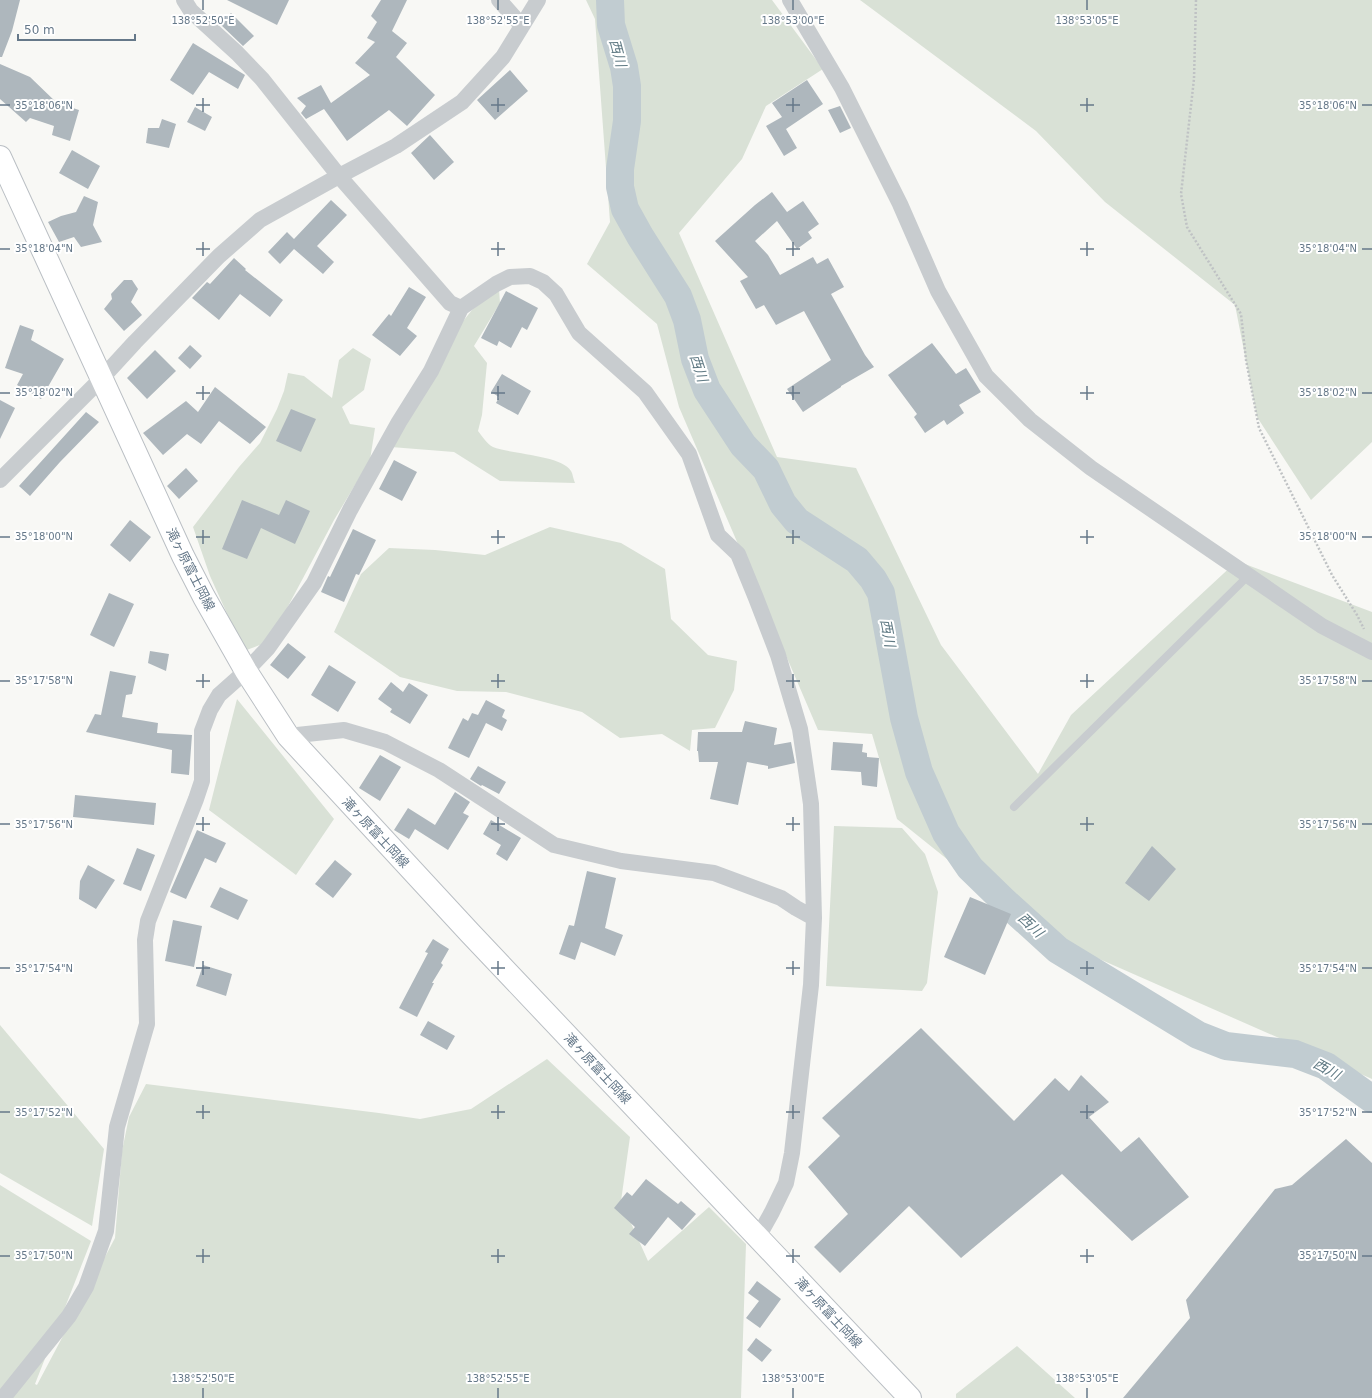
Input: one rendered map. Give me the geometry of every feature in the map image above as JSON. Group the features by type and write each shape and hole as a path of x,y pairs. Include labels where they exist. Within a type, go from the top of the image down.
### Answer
{"main road":[{"name":"滝ヶ原富士岡線","path":"0,157 183,556 246,671 288,736 470,933 910,1398"}],"street":[{"path":"184,0 191,11 237,53 262,79 339,176 450,303 461,308"},
{"path":"499,0 522,26"},
{"path":"0,480 101,379 219,256 260,220 396,146 462,102 503,57 538,0"},
{"path":"790,0 842,88 900,204 938,291 986,376 1030,420 1091,468 1322,626 1372,652"},
{"path":"3,1398 69,1316 86,1287 106,1231 117,1127 147,1024 145,940 148,921 202,781 202,731 210,710 219,695 246,671 268,648 314,583 350,510 399,422 431,371 461,308 496,284 510,277 530,276 543,282 556,294 579,333 645,392 689,454 718,535 738,554 756,598 778,655 800,729 811,804 814,918 811,986 792,1153 786,1182 758,1237"},
{"path":"288,736 344,730 385,742 439,770 554,845 621,861 714,873 781,898 814,918"}],"lane":[{"path":"1014,806 1248,576"}],"path":[{"path":"1196,0 1194,79 1181,194 1186,227 1241,314 1246,360 1259,428 1332,575 1357,615 1366,634"}],"shaded area":[{"path":"586,0 772,0 823,69 766,106 742,159 679,233 777,457 856,468 941,645 1038,774 1071,715 1237,561 1372,612 1372,1079 1038,932 897,819 872,734 818,730 679,407 657,324 587,264 610,222 595,19"},
{"path":"860,0 1372,0 1372,442 1311,500 1257,417 1235,305 1105,202 1036,131"},
{"path":"499,289 500,303 474,346 487,363 482,415 478,431 493,447 557,461 566,466 572,472 575,483 500,481 454,452 391,447 452,335 472,310"},
{"path":"353,348 371,359 364,390 342,407 350,424 375,428 370,460 334,520 286,610 265,643 244,651 210,576 193,527 239,467 260,443 277,409 284,391 288,373 304,376 332,398 339,360"},
{"path":"550,527 621,543 665,569 671,619 708,655 737,661 734,690 715,728 692,730 690,751 662,734 620,738 582,712 506,692 457,691 400,677 334,632 361,574 389,548 435,550 485,555"},
{"path":"237,699 334,819 296,875 209,810"},
{"path":"834,826 902,828 925,854 938,892 927,983 922,991 826,986"},
{"path":"0,1025 104,1149 92,1226 0,1173"},
{"path":"547,1059 630,1137 621,1201 648,1261 709,1207 746,1244 741,1398 0,1398 0,1185 91,1241 35,1384 37,1385 115,1238 122,1151 129,1117 146,1084 420,1119 471,1109"},
{"path":"1017,1346 1075,1398 956,1398 956,1394"}],"building":[{"path":"0,0 20,0 12,31 2,57 0,57"},
{"path":"227,0 289,0 277,25"},
{"path":"381,0 407,0 392,31 407,43 396,57 435,95 407,126 389,110 347,141 324,109 306,119 301,113 306,106 297,98 321,85 331,103 370,75 355,63 375,42 367,38 377,22 371,16"},
{"path":"231,13 254,36 243,46 220,24"},
{"path":"193,43 245,75 238,89 209,72 193,95 170,80"},
{"path":"0,64 30,77 57,103 79,110 70,141 52,135 54,126 30,118 26,122 0,99"},
{"path":"510,70 528,91 495,120 477,100"},
{"path":"807,80 823,104 786,129 797,148 784,156 766,126 782,117 772,103"},
{"path":"840,106 851,128 840,133 828,110"},
{"path":"195,107 212,117 205,131 187,122"},
{"path":"162,119 176,124 169,148 146,143 148,128 159,128"},
{"path":"430,135 454,162 434,180 411,153"},
{"path":"72,150 100,166 88,189 59,173"},
{"path":"772,192 787,212 803,201 819,224 808,232 812,238 797,249 777,221 755,241 768,255 780,275 813,257 817,264 828,258 844,287 831,294 865,355 874,367 841,386 803,412 787,389 831,360 804,311 776,325 764,305 756,309 740,281 748,277 715,241 755,205"},
{"path":"84,196 98,202 93,225 102,242 81,247 74,237 59,242 48,222 61,216 76,212"},
{"path":"331,200 347,215 317,246 334,262 323,274 294,249 280,264 268,252 287,232 294,239"},
{"path":"234,258 246,269 245,270 283,300 270,317 240,294 219,320 192,298 207,282 210,284"},
{"path":"124,280 132,280 138,289 131,302 142,315 124,331 104,309 112,299 111,294"},
{"path":"409,287 426,297 407,328 417,336 400,356 372,335 389,314 391,316"},
{"path":"506,291 538,308 527,330 522,327 511,348 499,341 497,346 481,338"},
{"path":"20,325 34,330 31,340 64,359 41,399 17,385 23,374 5,368"},
{"path":"932,343 956,374 966,368 981,392 959,405 964,413 947,425 944,420 925,433 914,417 917,414 888,375"},
{"path":"190,345 202,356 190,369 178,358"},
{"path":"155,350 176,371 147,399 127,378"},
{"path":"502,374 531,391 518,415 496,403 499,397 491,392"},
{"path":"215,387 266,427 250,444 219,421 201,444 187,434 163,455 143,433 186,401 198,412"},
{"path":"0,400 15,408 0,439"},
{"path":"291,409 316,419 301,452 276,441"},
{"path":"86,412 99,422 60,462 30,496 19,486"},
{"path":"394,460 417,472 402,501 379,489"},
{"path":"186,468 198,481 179,499 167,486"},
{"path":"242,500 279,515 286,500 310,511 295,544 261,528 247,559 222,549"},
{"path":"130,520 151,537 130,562 110,545"},
{"path":"353,529 376,540 359,575 356,574 344,602 321,592 328,576 330,577"},
{"path":"109,593 134,604 114,647 90,635"},
{"path":"288,643 306,657 288,679 270,665"},
{"path":"150,651 169,654 166,671 148,663"},
{"path":"329,665 356,682 338,712 311,695"},
{"path":"110,671 136,676 132,694 126,695 122,717 158,723 157,733 192,735 189,775 171,773 172,750 86,732 95,714 101,715"},
{"path":"391,682 403,692 409,683 428,695 410,724 390,712 392,709 378,699"},
{"path":"486,700 505,710 502,717 507,720 502,731 486,723 469,758 448,748 463,718 468,721 472,713 478,715"},
{"path":"745,721 777,728 774,745 791,742 795,763 768,769 768,766 747,762 738,805 710,799 718,762 699,762 697,751 698,732 742,732"},
{"path":"833,742 863,744 862,752 867,753 867,757 879,758 877,787 862,785 861,772 831,770"},
{"path":"380,755 401,767 380,801 359,788"},
{"path":"478,766 506,782 499,794 470,779"},
{"path":"455,792 470,802 463,813 469,816 448,850 415,829 409,839 394,830 408,808 435,825"},
{"path":"75,795 156,803 154,825 73,817"},
{"path":"491,820 521,838 507,861 496,854 501,845 483,834"},
{"path":"197,830 226,843 216,863 205,858 186,899 170,892"},
{"path":"1152,846 1176,869 1149,901 1125,883"},
{"path":"137,848 155,855 141,891 123,884"},
{"path":"335,860 352,874 333,898 315,884"},
{"path":"88,865 115,880 96,909 79,899 80,881"},
{"path":"587,871 616,878 605,928 623,935 615,956 581,942 575,960 559,954 569,925 574,926"},
{"path":"220,887 248,900 238,920 210,907"},
{"path":"970,897 1011,914 985,975 944,957"},
{"path":"173,920 202,926 194,967 165,961"},
{"path":"433,939 449,949 441,963 443,965 432,983 434,983 417,1017 399,1008 428,953 425,952"},
{"path":"203,965 232,974 226,996 196,986"},
{"path":"428,1021 455,1036 447,1050 420,1035"},
{"path":"921,1028 1014,1121 1055,1078 1069,1091 1081,1075 1109,1102 1089,1117 1121,1152 1139,1137 1189,1197 1132,1241 1062,1174 961,1258 909,1206 840,1273 814,1247 848,1214 808,1167 840,1136 822,1118"},
{"path":"1346,1139 1372,1163 1372,1398 1123,1398 1190,1318 1186,1300 1275,1189 1292,1185"},
{"path":"646,1179 678,1204 681,1201 696,1214 682,1230 668,1217 645,1246 629,1234 635,1227 614,1208 627,1192 632,1196"},
{"path":"757,1281 781,1299 760,1328 746,1318 759,1301 748,1293"},
{"path":"756,1338 772,1350 762,1362 747,1350"}],"waterway":[{"name":"西川","path":"610,0 611,25 624,67 627,86 627,121 620,169 620,187 625,209 640,236 678,296 687,320 695,359 707,390 743,445 766,469 783,504 797,521 857,560 873,579 881,593 904,718 919,772 946,833 970,868 1058,950 1198,1035 1226,1046 1295,1054 1326,1066 1372,1099"}]}
